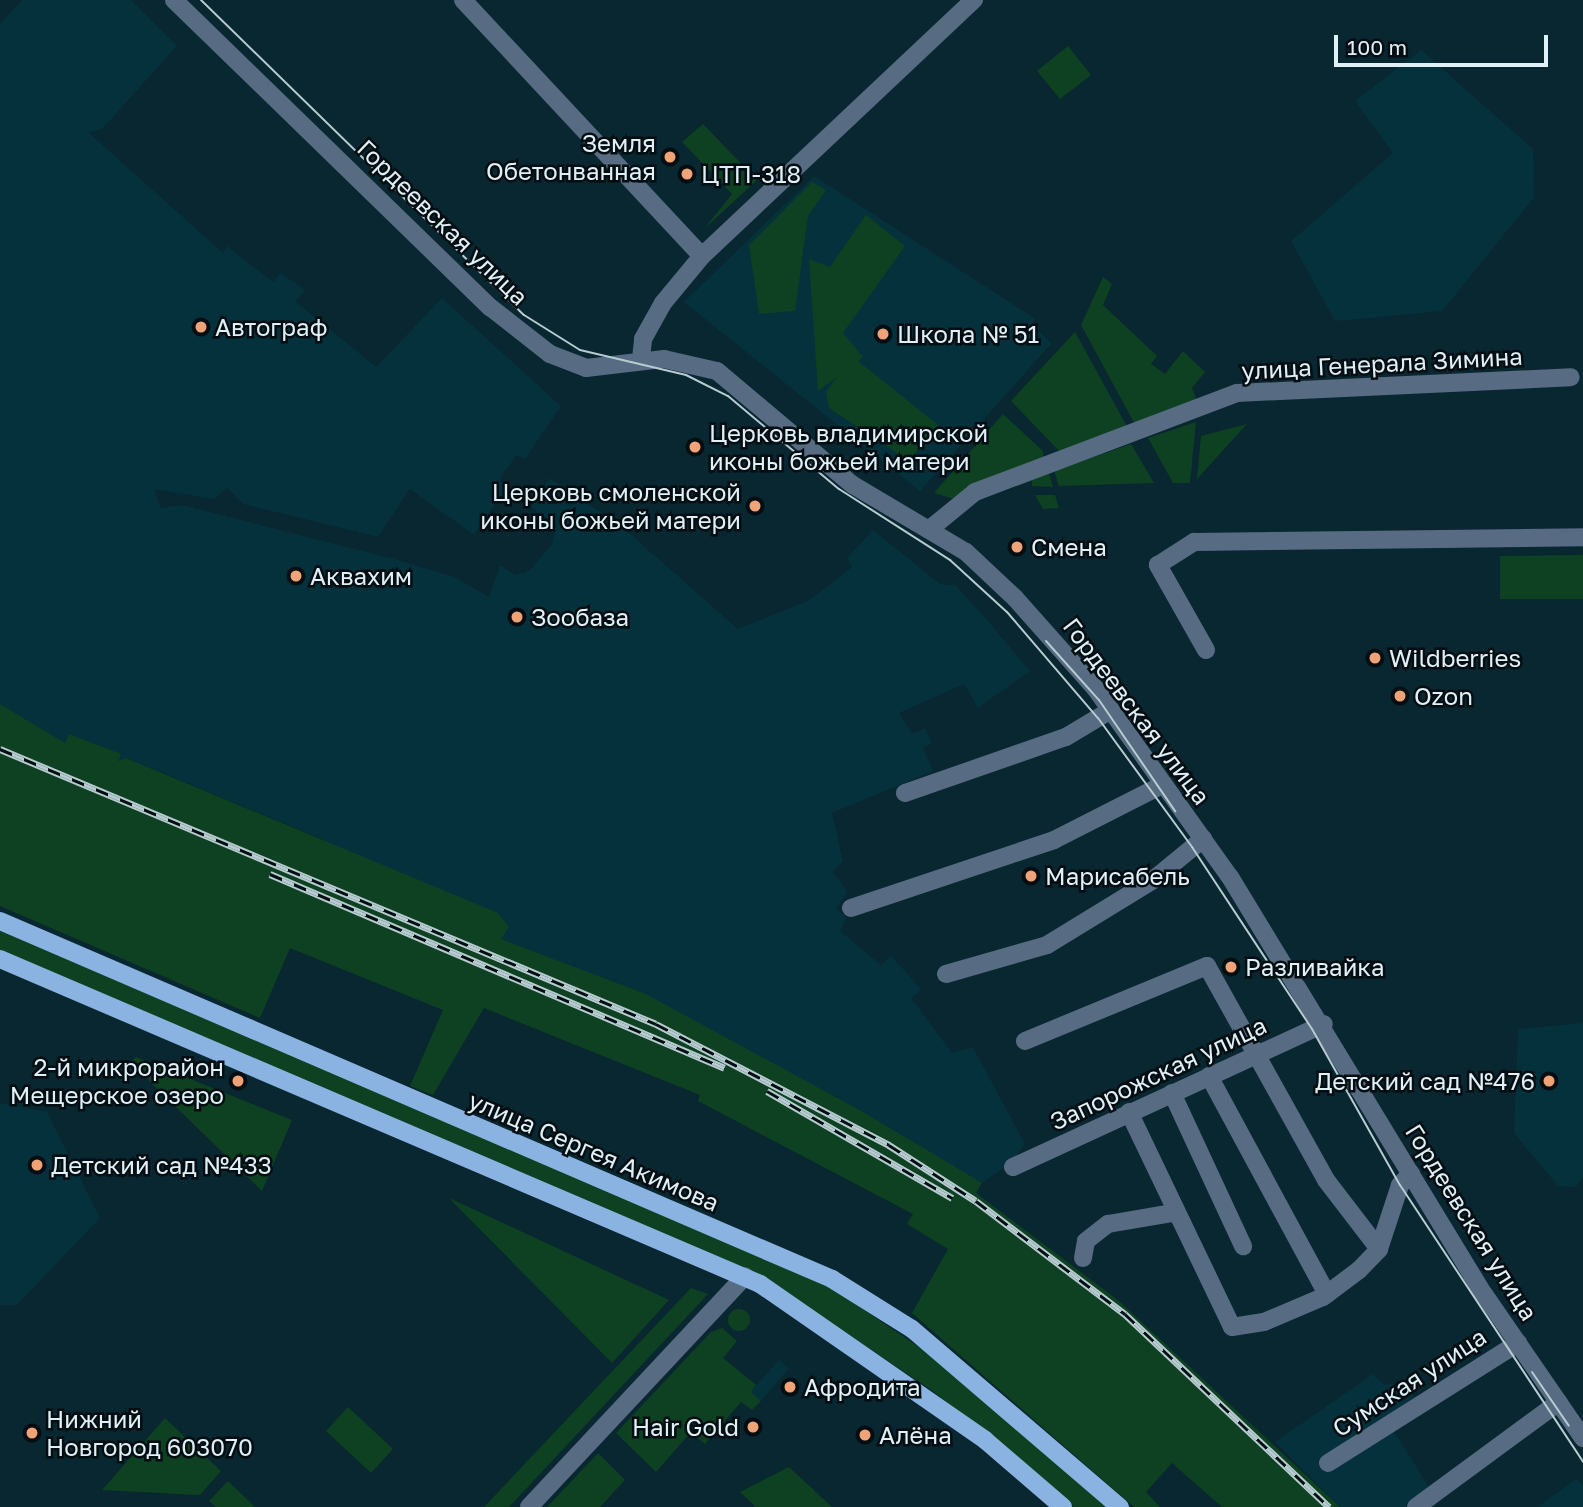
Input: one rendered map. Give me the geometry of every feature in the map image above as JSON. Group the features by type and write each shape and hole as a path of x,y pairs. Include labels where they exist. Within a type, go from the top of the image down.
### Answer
{"main road":[{"name":"улица Сергея Акимова","path":"0,921 832,1279 942,1352 1120,1507"},
{"path":"0,959 745,1276 985,1440 1063,1507"}],"street":[{"name":"Гордеевская улица","path":"174,0 489,307 540,346 586,368 641,359 717,371 853,485 931,528 1015,598 1111,710 1203,838 1324,1024 1411,1173 1518,1343 1583,1438"},
{"path":"463,0 702,256"},
{"path":"641,359 643,339 663,303 702,256 974,0"},
{"name":"улица Генерала Зимина","path":"931,528 975,492 1237,393 1571,377"},
{"path":"1206,650 1158,565 1194,542 1583,537"},
{"path":"905,793 1066,737 1111,710"},
{"path":"851,908 1054,839 1164,783"},
{"path":"946,974 1047,945 1153,880 1203,838"},
{"path":"1025,1041 1207,966 1258,1052 1326,1180 1379,1249"},
{"name":"Запорожская улица","path":"1013,1167 1258,1052 1324,1024"},
{"path":"1209,1076 1327,1294"},
{"path":"1172,1093 1243,1246"},
{"path":"1129,1112 1173,1213 1232,1326 1264,1322 1327,1294 1379,1249 1399,1185 1411,1173"},
{"path":"1083,1258 1086,1241 1108,1224 1173,1213"},
{"path":"529,1507 745,1276"},
{"name":"Сумская улица","path":"1328,1463 1518,1343"},
{"path":"1416,1507 1559,1402"}],"shaded area":[{"path":"22,0 131,0 177,46 102,129 88,132 223,253 227,246 273,282 281,273 305,290 295,301 376,367 442,298 561,406 525,459 517,455 504,472 500,480 506,488 474,535 410,489 378,537 243,504 227,488 214,499 154,489 161,508 183,505 394,559 455,577 489,597 500,565 515,575 529,571 552,544 556,525 531,507 549,478 620,525 738,629 810,600 852,567 847,558 873,530 940,584 955,585 981,613 1030,671 978,708 964,684 899,713 912,734 925,728 932,743 923,748 933,771 832,813 843,861 833,872 847,891 836,909 847,917 840,931 881,965 891,956 921,989 911,998 952,1053 973,1047 1025,1144 1012,1162 982,1183 646,994 500,939 320,838 127,758 118,761 120,754 69,734 65,743 0,704 0,24"},
{"path":"1421,50 1533,149 1534,198 1442,311 1335,321 1291,241 1393,153 1355,101"},
{"name":"Школа № 51","path":"814,176 1036,319 1031,325 1052,343 920,491 684,302"},
{"name":"Детский сад №476","path":"1583,1023 1583,1177 1576,1187 1558,1186 1514,1133 1518,1029"},
{"name":"Детский сад №433","path":"0,1103 47,1112 100,1218 17,1305 0,1305"},
{"path":"779,1360 789,1368 761,1401 750,1392"},
{"path":"1373,1374 1385,1385 1403,1382 1416,1398 1394,1432 1430,1488 1406,1507 1340,1507 1275,1442"},
{"path":"1576,1479 1583,1485 1583,1507 1537,1507"}],"green space":[{"path":"1068,46 1091,75 1060,99 1037,71"},
{"path":"703,124 757,180 704,229 732,194 682,142"},
{"path":"812,182 826,190 808,216 795,311 759,314 749,245"},
{"path":"866,215 905,246 843,333 863,357 858,361 938,425 909,461 829,408 826,392 837,377 818,391 809,259 830,267"},
{"path":"1103,277 1112,284 1103,305 1157,356 1151,364 1165,374 1183,351 1205,372 1192,388 1198,404 1137,428 1081,325"},
{"path":"1075,332 1129,430 1063,455 1011,401"},
{"path":"1003,414 1043,451 1043,461 954,499 934,493"},
{"path":"1196,422 1190,483 1173,483 1148,438"},
{"path":"1247,424 1197,479 1201,436"},
{"path":"1131,444 1154,483 1059,486 1054,471"},
{"path":"1049,473 1053,487 1032,486 1032,480"},
{"path":"1035,495 1055,495 1059,508 1043,509"},
{"path":"1583,555 1583,599 1500,599 1500,556"},
{"path":"0,704 65,743 69,734 121,754 118,761 126,758 498,913 509,927 501,939 646,994 863,1112 982,1183 976,1193 1119,1301 1340,1507 1222,1507 1172,1463 1146,1492 1160,1507 1134,1507 912,1313 948,1249 907,1224 913,1214 698,1101 700,1095 484,1008 433,1095 410,1086 443,1010 290,948 260,1018 0,906"},
{"path":"0,931 829,1286 960,1375 1107,1507 1074,1507 933,1391 761,1276 0,950"},
{"path":"136,1057 292,1120 262,1191 130,1062"},
{"path":"449,1198 669,1300 612,1363"},
{"path":"691,1288 708,1294 509,1507 484,1507"},
{"path":"739,1309 747,1312 750,1320 747,1328 739,1331 731,1328 728,1320 731,1312"},
{"path":"722,1328 737,1341 723,1358 756,1385 751,1392 761,1401 752,1410 741,1402 705,1444 691,1432 656,1472 616,1433 711,1332"},
{"path":"348,1407 393,1449 371,1473 326,1431"},
{"path":"165,1418 221,1471 200,1495 102,1490"},
{"path":"598,1453 625,1480 600,1507 547,1507"},
{"path":"789,1467 832,1507 756,1507 740,1492"},
{"path":"228,1481 255,1507 216,1507 209,1501"}],"tram line":[{"path":"201,0 524,315 580,350 686,375 728,396 839,489 950,560 1007,612 1098,718 1192,847 1312,1029 1400,1185 1583,1462"},
{"path":"1046,641 1099,700 1175,811"},
{"path":"1532,1372 1569,1426"}],"railway":[{"path":"0,749 656,1024 889,1145 976,1201 1125,1314 1329,1507"},
{"path":"270,874 724,1068"},
{"path":"767,1091 952,1198"}],"place":[{"name":"Земля Обетонванная","path":"670,157"},
{"name":"ЦТП-318","path":"687,174"},
{"name":"Автограф","path":"201,327"},
{"name":"Школа № 51","path":"883,334"},
{"name":"Церковь владимирской иконы божьей матери","path":"695,447"},
{"name":"Церковь смоленской иконы божьей матери","path":"755,506"},
{"name":"Смена","path":"1017,547"},
{"name":"Аквахим","path":"296,576"},
{"name":"Зообаза","path":"517,617"},
{"name":"Wildberries","path":"1375,658"},
{"name":"Ozon","path":"1400,696"},
{"name":"Марисабель","path":"1031,876"},
{"name":"Разливайка","path":"1231,967"},
{"name":"2-й микрорайон Мещерское озеро","path":"238,1081"},
{"name":"Детский сад №476","path":"1549,1081"},
{"name":"Детский сад №433","path":"37,1165"},
{"name":"Афродита","path":"790,1387"},
{"name":"Hair Gold","path":"753,1427"},
{"name":"Нижний Новгород 603070","path":"32,1433"},
{"name":"Алёна","path":"865,1435"}]}
